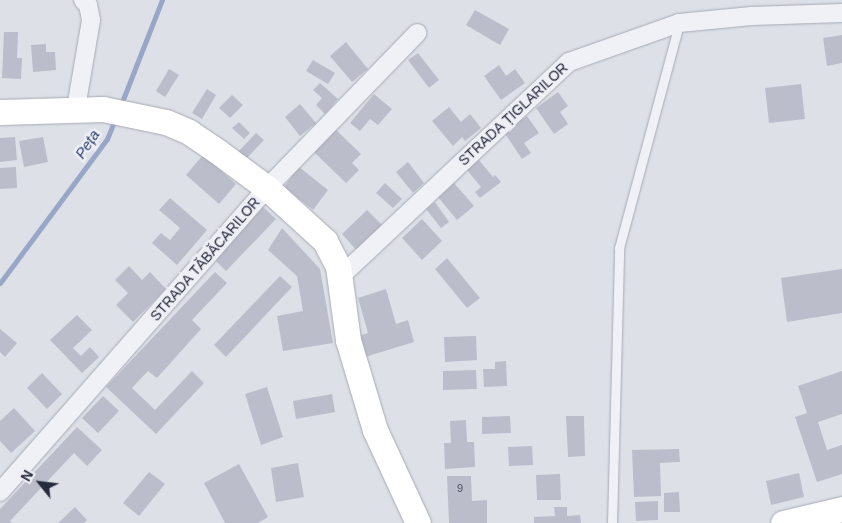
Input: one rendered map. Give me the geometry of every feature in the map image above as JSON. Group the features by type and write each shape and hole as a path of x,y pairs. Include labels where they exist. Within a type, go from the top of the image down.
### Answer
{"main road":[{"path":"0,112 76,108 110,110 144,117 189,132 267,188 325,241 333,253 341,276 348,340 362,389 398,486 418,523"},
{"path":"782,523 842,509"}],"street":[{"path":"76,108 91,20 88,5 83,0"},
{"name":"STRADA ȚIGLARILOR","path":"341,276 564,66 679,24 752,16 842,14"},
{"name":"STRADA TĂBĂCARILOR","path":"0,492 267,188 417,33"}],"lane":[{"path":"612,523 619,248 679,24"}],"building":[{"path":"475,10 509,29 500,45 466,25"},
{"path":"4,32 18,32 17,58 22,58 21,79 2,78"},
{"path":"842,35 842,63 827,66 823,38"},
{"path":"346,42 368,69 352,82 330,56"},
{"path":"46,44 46,52 55,52 56,70 33,72 31,45"},
{"path":"418,53 439,80 429,88 408,60"},
{"path":"313,60 335,73 328,84 306,71"},
{"path":"499,65 506,76 515,69 525,83 501,100 484,76"},
{"path":"169,69 179,75 165,97 156,91"},
{"path":"320,83 338,99 325,114 316,105 322,98 313,90"},
{"path":"801,84 805,119 769,123 765,88"},
{"path":"207,89 216,95 202,119 192,113"},
{"path":"558,92 568,106 560,112 568,124 554,134 536,108"},
{"path":"374,94 392,109 378,125 370,119 360,131 350,123"},
{"path":"232,95 243,105 230,118 219,108"},
{"path":"300,104 316,123 300,136 285,117"},
{"path":"449,107 461,122 470,114 481,128 465,141 462,137 453,146 432,121"},
{"path":"527,116 539,133 524,143 531,153 522,159 504,132"},
{"path":"239,122 250,133 244,139 232,128"},
{"path":"335,129 361,154 352,163 359,170 346,183 313,151"},
{"path":"256,133 264,140 246,159 238,152"},
{"path":"15,137 17,160 0,162 0,138"},
{"path":"43,137 48,162 24,167 19,141"},
{"path":"203,155 236,184 219,204 186,175"},
{"path":"479,160 493,177 495,175 501,182 480,198 475,192 481,187 467,170"},
{"path":"408,162 424,183 413,193 396,172"},
{"path":"16,167 17,188 0,189 0,168"},
{"path":"299,167 328,190 313,210 284,187"},
{"path":"385,183 402,199 393,208 376,193"},
{"path":"454,183 474,206 457,220 438,197"},
{"path":"170,198 207,230 177,265 152,243 161,233 170,240 180,228 159,210"},
{"path":"435,202 449,222 441,228 426,209"},
{"path":"261,205 276,219 226,271 212,257"},
{"path":"367,210 384,227 358,252 342,234"},
{"path":"422,219 442,241 422,260 402,238"},
{"path":"282,228 320,269 333,343 283,351 277,316 303,311 297,276 268,250"},
{"path":"447,258 480,298 467,308 435,269"},
{"path":"129,266 142,280 150,272 166,289 133,322 116,305 128,293 115,280"},
{"path":"842,269 842,313 787,322 781,278"},
{"path":"215,272 227,283 192,320 201,329 157,378 148,371 132,388 155,410 192,371 204,383 156,434 106,387"},
{"path":"280,276 292,287 226,357 214,345"},
{"path":"386,289 396,324 408,320 414,342 365,357 358,336 368,333 358,298"},
{"path":"77,315 92,330 73,348 81,356 90,347 99,357 82,373 50,340"},
{"path":"0,329 17,343 5,357 0,352"},
{"path":"476,336 477,360 445,362 444,337"},
{"path":"506,361 507,386 484,387 483,369 495,369 495,362"},
{"path":"476,370 477,389 443,390 443,371"},
{"path":"842,371 842,414 818,422 827,450 842,445 842,474 817,482 795,417 807,413 798,386"},
{"path":"42,373 62,394 47,409 27,388"},
{"path":"267,387 283,437 261,445 245,394"},
{"path":"332,394 335,412 296,419 293,401"},
{"path":"103,396 119,411 98,433 82,418"},
{"path":"14,408 35,431 11,453 0,441 0,421"},
{"path":"510,416 511,433 482,434 482,417"},
{"path":"566,416 584,416 585,456 568,457"},
{"path":"466,420 467,442 474,442 475,467 445,469 444,443 451,443 450,421"},
{"path":"77,427 102,450 87,466 74,453 10,521 12,523 0,523 0,509"},
{"path":"532,446 533,465 509,466 508,447"},
{"path":"679,449 680,462 660,463 661,496 634,497 632,450"},
{"path":"298,463 304,497 276,502 271,468"},
{"path":"239,464 268,517 258,523 225,523 204,483"},
{"path":"149,472 165,484 139,516 123,503"},
{"path":"799,473 804,497 771,505 766,481"},
{"path":"560,474 561,500 537,500 536,475"},
{"path":"447,476 471,476 472,501 487,500 487,523 449,523"},
{"path":"679,492 680,512 664,512 664,493"},
{"path":"658,501 658,520 636,521 635,502"},
{"path":"75,507 87,520 84,523 58,523"},
{"path":"554,507 567,507 567,516 580,515 581,523 534,523 534,517 555,516"}],"waterway":[{"name":"Peța","path":"120,107 162,0"},
{"name":"Peța","path":"0,283 107,139 115,119"}]}
